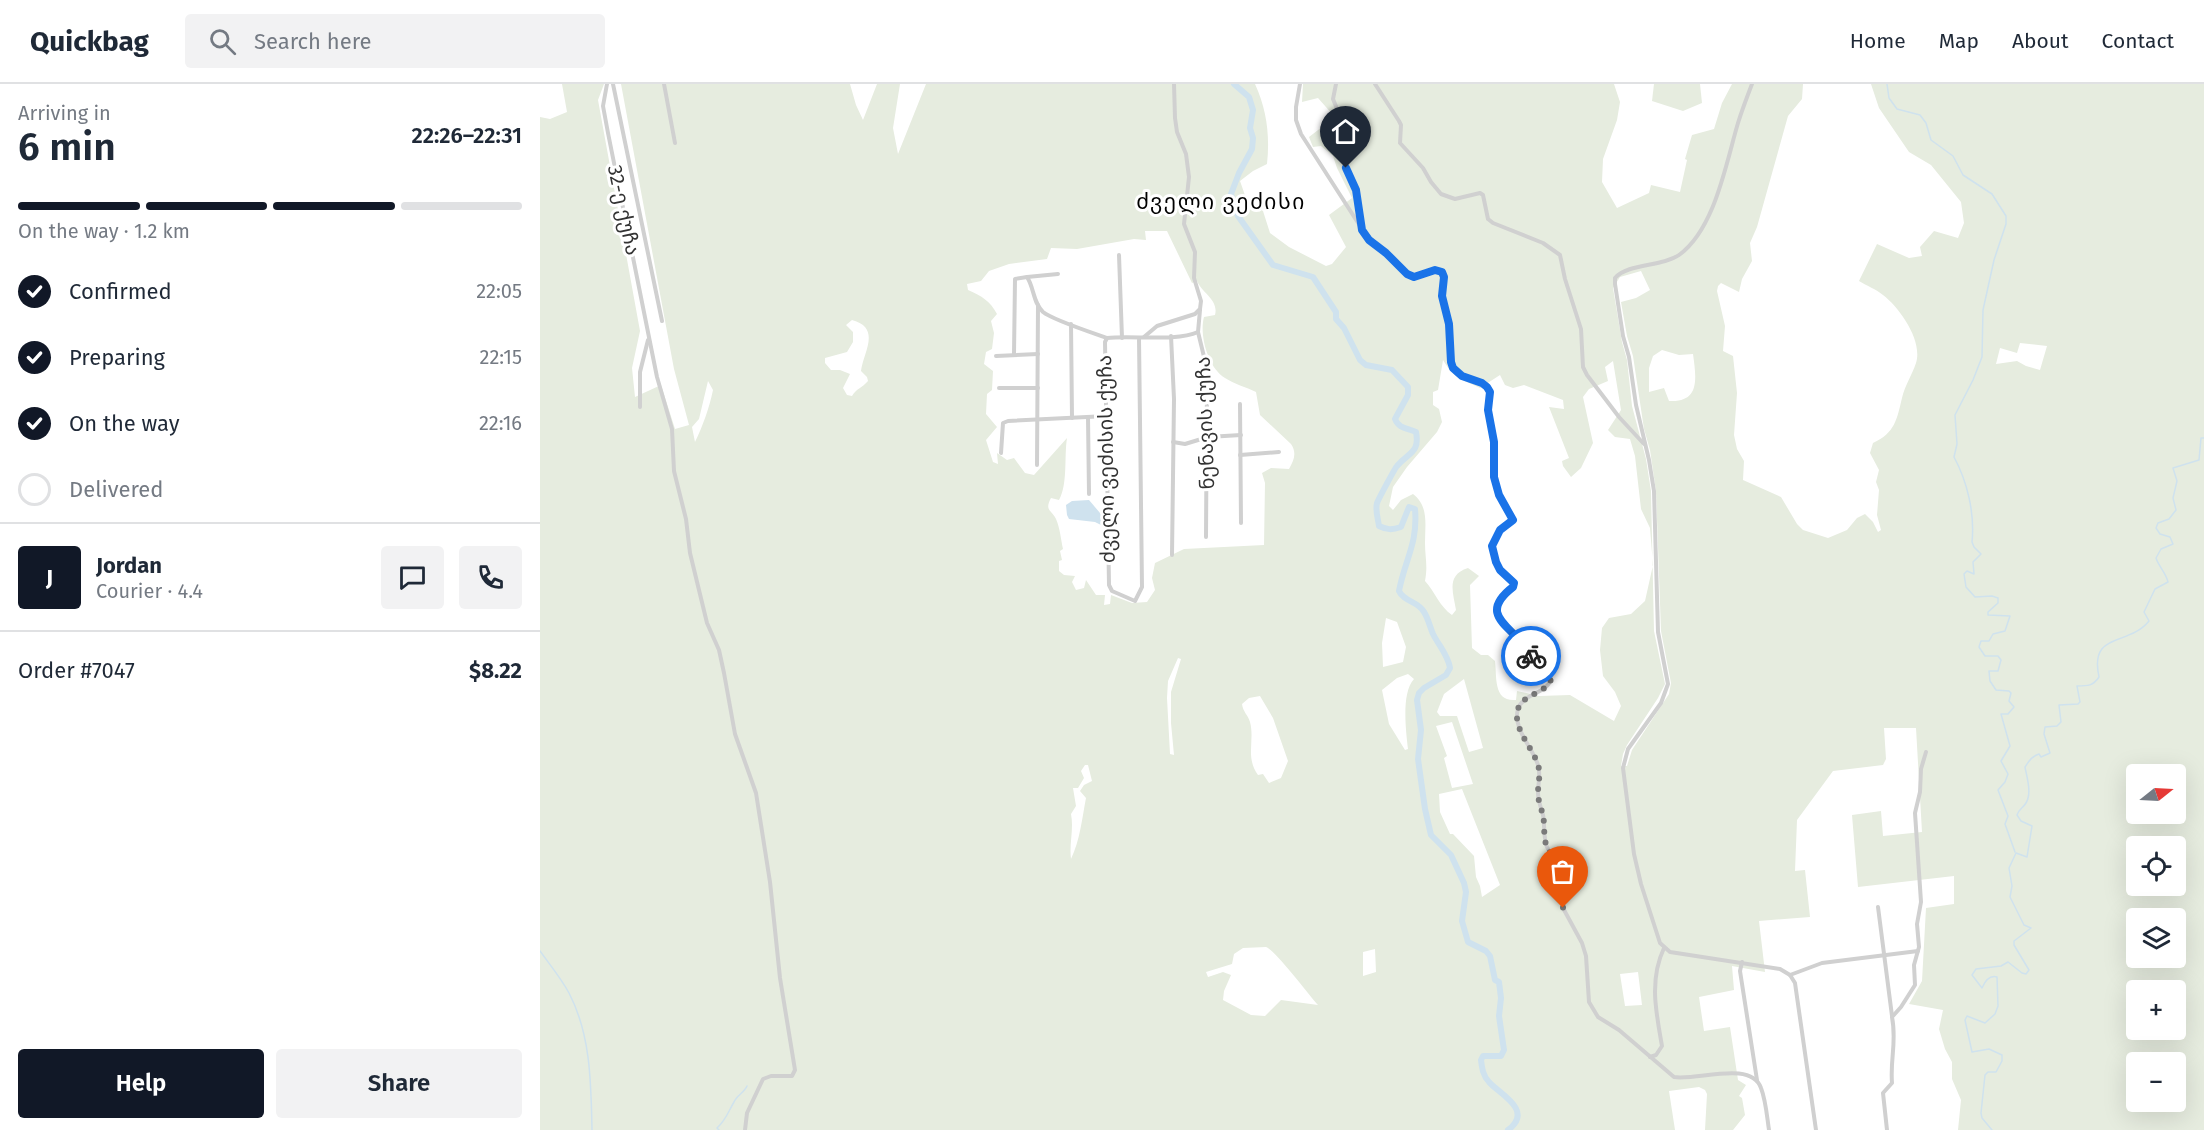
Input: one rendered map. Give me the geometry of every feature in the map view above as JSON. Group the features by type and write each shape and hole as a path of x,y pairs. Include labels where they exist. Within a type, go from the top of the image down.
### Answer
{"street":[{"name":"32-ე ქუჩა","path":"607,84 603,106 648,337 672,429 674,471 686,519 690,553 707,622 719,650 735,734 756,793 770,882 780,978 795,1070 792,1076 771,1076 763,1079 747,1113 745,1130"},
{"path":"613,84 662,321"},
{"path":"664,84 675,143"},
{"path":"1142,338 1157,326 1186,317 1200,309 1202,301 1194,278 1195,252 1184,224 1190,177 1186,154 1177,132 1174,84"},
{"path":"1300,84 1296,120 1301,134 1362,230 1376,247 1386,253 1407,274 1414,277 1435,270 1442,272 1444,277 1442,296 1449,324 1450,355 1453,368 1462,376 1482,383 1490,392 1488,410 1494,442 1494,477 1499,495 1513,520 1500,530 1492,546 1500,570 1514,583 1513,587 1501,596 1497,603 1497,610 1503,625 1527,646 1534,665 1549,675 1551,679 1543,689 1524,700 1518,709 1518,718 1524,738 1538,765 1538,795 1546,846 1550,854 1571,875 1570,885 1563,896 1563,908 1582,943 1586,956 1589,1002 1598,1017 1619,1030 1674,1077 1683,1079 1734,1073 1745,1074 1757,1080"},
{"path":"1336,84 1333,99 1342,121 1343,160 1356,190 1362,230"},
{"path":"1376,84 1400,121 1400,143 1423,168 1441,194 1455,199 1480,193 1485,201 1488,219 1543,243 1560,255 1581,329 1583,367 1619,417 1645,445"},
{"path":"1752,84 1717,194 1699,232 1678,255 1667,261 1623,272 1615,278 1636,405 1654,491 1658,632 1668,684 1661,703 1628,749 1623,768 1634,854 1660,943 1664,948 1670,951 1780,969 1790,975 1797,992 1815,1130"},
{"path":"1119,255 1122,338"},
{"path":"1014,354 1015,279 1058,274"},
{"path":"1027,277 1038,304 1044,312 1107,338"},
{"path":"1037,465 1038,304"},
{"name":"ნენავის ქუჩა","path":"1200,309 1198,332 1206,365 1208,437 1206,537"},
{"path":"1071,324 1072,418"},
{"name":"ძველი ვეძისის ქუჩა","path":"1142,338 1142,586 1135,601 1112,591 1109,585 1104,348 1107,338 1142,338 1198,332"},
{"path":"1171,336 1172,555"},
{"path":"640,407 640,372 648,337"},
{"path":"996,356 1038,354"},
{"path":"999,388 1038,388"},
{"path":"1240,404 1240,523"},
{"path":"1001,453 1003,423 1008,421 1107,416"},
{"path":"1088,417 1089,494"},
{"path":"1173,442 1185,444 1208,437 1241,435"},
{"path":"1240,455 1279,452"},
{"path":"1892,1017 1915,985 1914,965 1918,951 1917,924 1921,902 1915,813 1920,792 1921,769 1926,752"},
{"path":"1878,907 1895,1038 1891,1068 1892,1083 1883,1093 1887,1130"},
{"path":"1650,1057 1656,1055 1662,1046 1654,992 1656,973 1664,948"},
{"path":"1790,975 1815,965 1918,951"},
{"path":"1742,962 1740,971 1757,1080 1761,1088 1769,1130"}],"shaded area":[{"path":"562,84 604,84 598,100 640,331 632,368 635,397 661,385 675,429 689,425 674,369 621,84 850,84 863,120 877,84 900,84 893,128 898,154 926,84 1255,84 1265,113 1268,154 1267,164 1240,181 1247,201 1263,211 1270,233 1289,247 1326,266 1332,264 1346,247 1329,215 1352,198 1333,156 1321,146 1313,147 1309,137 1333,115 1318,98 1302,102 1303,84 1614,84 1620,102 1617,120 1603,159 1602,182 1617,208 1649,193 1651,185 1680,192 1687,160 1685,159 1692,135 1714,129 1722,103 1732,84 1803,84 1802,99 1788,116 1757,227 1750,243 1752,261 1742,279 1739,292 1721,283 1717,291 1725,326 1723,351 1733,356 1737,393 1734,435 1737,449 1744,461 1743,480 1781,497 1803,530 1828,538 1847,530 1857,518 1865,514 1873,522 1878,532 1881,530 1877,515 1879,490 1876,482 1879,470 1870,453 1873,443 1886,435 1894,425 1916,363 1916,345 1903,316 1880,293 1859,281 1877,244 1909,258 1922,256 1920,247 1934,231 1958,238 1964,223 1961,202 1931,165 1909,152 1879,108 1871,84 2204,84 2204,1130 1958,1130 1961,1100 1952,1079 1952,1062 1939,1029 1943,1010 1909,1004 1922,981 1926,908 1954,904 1954,876 1858,887 1852,815 1881,811 1883,836 1922,832 1916,728 1884,728 1886,759 1883,765 1833,771 1797,820 1795,871 1805,870 1810,917 1759,921 1765,972 1732,966 1734,990 1699,997 1704,1031 1730,1027 1738,1080 1746,1085 1739,1096 1742,1098 1745,1115 1733,1130 1705,1130 1707,1094 1699,1087 1669,1091 1675,1130 540,1130 540,117 550,119 567,112","holes":["1145,231 1167,231 1192,283 1197,281 1215,305 1215,315 1204,317 1203,324 1206,350 1214,367 1229,380 1256,392 1260,415 1291,444 1294,453 1289,469 1271,468 1262,473 1265,483 1264,545 1184,549 1155,563 1152,578 1155,590 1147,602 1132,603 1111,595 1110,604 1104,605 1105,595 1096,595 1086,580 1084,588 1076,590 1072,582 1075,576 1064,575 1059,571 1059,561 1062,560 1060,551 1063,549 1057,523 1048,506 1051,498 1059,500 1062,494 1067,438 1034,475 1025,473 1014,458 1007,460 997,453 998,464 993,462 986,440 997,427 986,414 987,394 992,390 993,371 984,364 986,352 992,349 994,333 991,321 997,314 985,299 968,290 967,284 981,281 989,271 1009,264 1047,259 1051,248 1077,249 1134,239 1146,240","1641,271 1650,290 1636,298 1621,302 1633,356 1656,491 1661,631 1671,683 1669,694 1632,750 1627,766 1621,766 1627,745 1665,684 1654,631 1653,567 1645,601 1631,614 1609,618 1602,628 1600,650 1603,676 1615,692 1621,706 1614,721 1570,695 1539,696 1517,691 1516,700 1509,700 1500,693 1496,681 1495,661 1472,648 1470,585 1479,576 1468,568 1456,575 1453,585 1456,610 1452,615 1444,608 1425,581 1425,523 1422,504 1413,494 1401,500 1393,510 1389,506 1393,487 1437,432 1442,422 1439,409 1433,405 1433,392 1438,390 1443,360 1455,375 1480,388 1500,375 1505,385 1513,388 1524,385 1563,400 1564,409 1549,407 1569,458 1562,461 1563,466 1571,477 1581,468 1593,443 1583,397 1589,389 1608,381 1605,367 1613,361 1621,410 1608,430 1615,437 1630,439 1635,456 1641,509 1650,528 1652,558 1651,491 1646,459 1632,406 1627,360 1613,288 1620,277","852,320 861,324 869,335 861,371 868,381 852,396 847,395 843,388 850,374 840,370 831,370 825,363 825,358 847,352 853,342 853,332 846,325","2020,343 2047,346 2040,370 2017,361 1996,364 2000,348 2017,353","1662,350 1679,355 1693,354 1695,380 1694,387 1687,398 1669,401 1664,388 1649,392 1649,368 1653,356","708,381 713,390 706,417 695,442 692,427 699,419","1386,618 1397,622 1406,647 1403,662 1383,667 1382,643","1178,658 1181,659 1171,692 1174,755 1170,754 1168,681","1408,674 1414,679 1407,693 1406,703 1408,749 1405,750 1389,724 1382,690 1397,678","1464,679 1483,748 1469,752 1457,716 1440,716 1437,712 1444,694","1260,696 1273,718 1288,761 1281,778 1269,783 1263,774 1258,775 1254,768 1251,755 1250,722 1242,704 1249,698","1452,722 1473,784 1452,788 1444,758 1447,756 1436,726","1085,765 1088,765 1092,781 1084,785 1080,791 1086,798 1079,837 1071,859 1071,814 1076,806 1073,788 1078,788 1084,778 1081,771","1462,789 1500,885 1482,897 1476,877 1474,856 1453,834 1450,834 1440,812 1439,794","1266,947 1284,964 1318,1005 1281,1000 1265,1016 1251,1015 1223,1000 1231,975 1223,972 1208,977 1206,972 1232,964 1234,954 1243,948","1375,949 1376,972 1363,976 1363,952","1638,972 1642,1005 1625,1006 1620,974"]},
{"path":"1654,84 1700,84 1702,103 1683,111 1652,101"}],"water":[{"path":"1089,500 1100,513 1105,527 1095,522 1069,519 1066,505 1072,501"}],"waterway":[{"path":"1234,84 1249,97 1253,110 1250,128 1253,138 1252,149 1231,194 1238,216 1273,265 1313,277 1336,312 1336,319 1344,328 1360,360 1366,365 1392,370 1408,387 1408,395 1395,419 1401,426 1416,432 1415,448 1393,472 1376,509 1379,526 1387,529 1401,527 1409,507 1415,509 1415,532 1399,591 1424,612 1450,668 1446,675 1419,693 1417,700 1421,730 1418,759 1431,835 1451,855 1464,883 1466,892 1462,921 1468,942 1486,951 1490,956 1495,980 1499,982 1501,998 1499,1016 1504,1050 1501,1056 1483,1056 1481,1060 1487,1080 1516,1109 1518,1116 1508,1130"},
{"path":"1887,84 1889,98 1897,109 1920,115 1926,123 1931,140 1953,156 1963,175 1992,194 2006,216 2006,224 1994,260 1983,310 1982,357 1955,415 1957,444 1954,457 1963,476 1969,498 1972,542 1981,554 1973,562 1974,574 1967,571 1964,574 1966,587 1975,597 1998,598 1998,603 1988,612 1988,615 2010,616 2005,631 1993,634 1989,641 1981,641 1979,647 1985,656 1998,656 2001,660 1998,671 1989,671 1990,681 1996,690 2011,693 2009,701 2014,707 2008,714 2001,714 2010,746 2001,761 2008,774 1998,790 2008,816 2005,824 2015,852"},
{"path":"1992,1130 1982,1118 1981,1113 1985,1075 1988,1072 1996,1072 2002,1061 2002,1055 1989,1049 1972,1052 1965,1020 1967,1016 1985,1023 1995,1014 1998,1006 1997,977 1988,979 1982,988 1972,975 1976,969 2001,966 2008,962 2022,973 2026,974 2029,970 2014,945 2014,941 2031,928 2024,925 2010,897 2012,886 2009,868 2016,853 2027,857 2032,826 2021,821 2017,815 2029,795 2025,767 2034,756 2039,754 2041,757 2050,753 2044,734 2045,727 2057,726 2061,722 2059,705 2080,702 2077,686 2090,685 2099,677 2097,662 2105,646 2140,629 2149,621 2144,612 2155,589 2168,582 2156,558 2161,549 2173,544 2170,537 2160,534 2156,528 2158,523 2169,519 2176,510 2173,498 2177,481 2173,468 2199,460 2201,438 2204,438"},
{"path":"540,951 569,993 582,1026 588,1060 592,1130"},
{"path":"719,1130 717,1128 747,1086"}],"way so far":[{"path":"1531,656 1534,665 1549,675 1551,679 1543,689 1524,700 1518,709 1518,718 1527,745 1538,765 1538,795 1546,846 1550,854 1571,875 1570,885 1563,896 1563,908"}],"district":[{"name":"ძველი ვეძისი","path":"1221,202"}],"route":[{"path":"1346,168 1356,190 1362,230 1369,240 1407,274 1414,277 1435,270 1442,272 1444,277 1442,296 1449,324 1449,345 1453,368 1462,376 1482,383 1490,392 1488,410 1494,442 1494,477 1499,495 1513,520 1500,530 1492,546 1500,570 1514,583 1513,587 1501,596 1497,603 1497,610 1503,625 1527,646 1531,656"}]}
